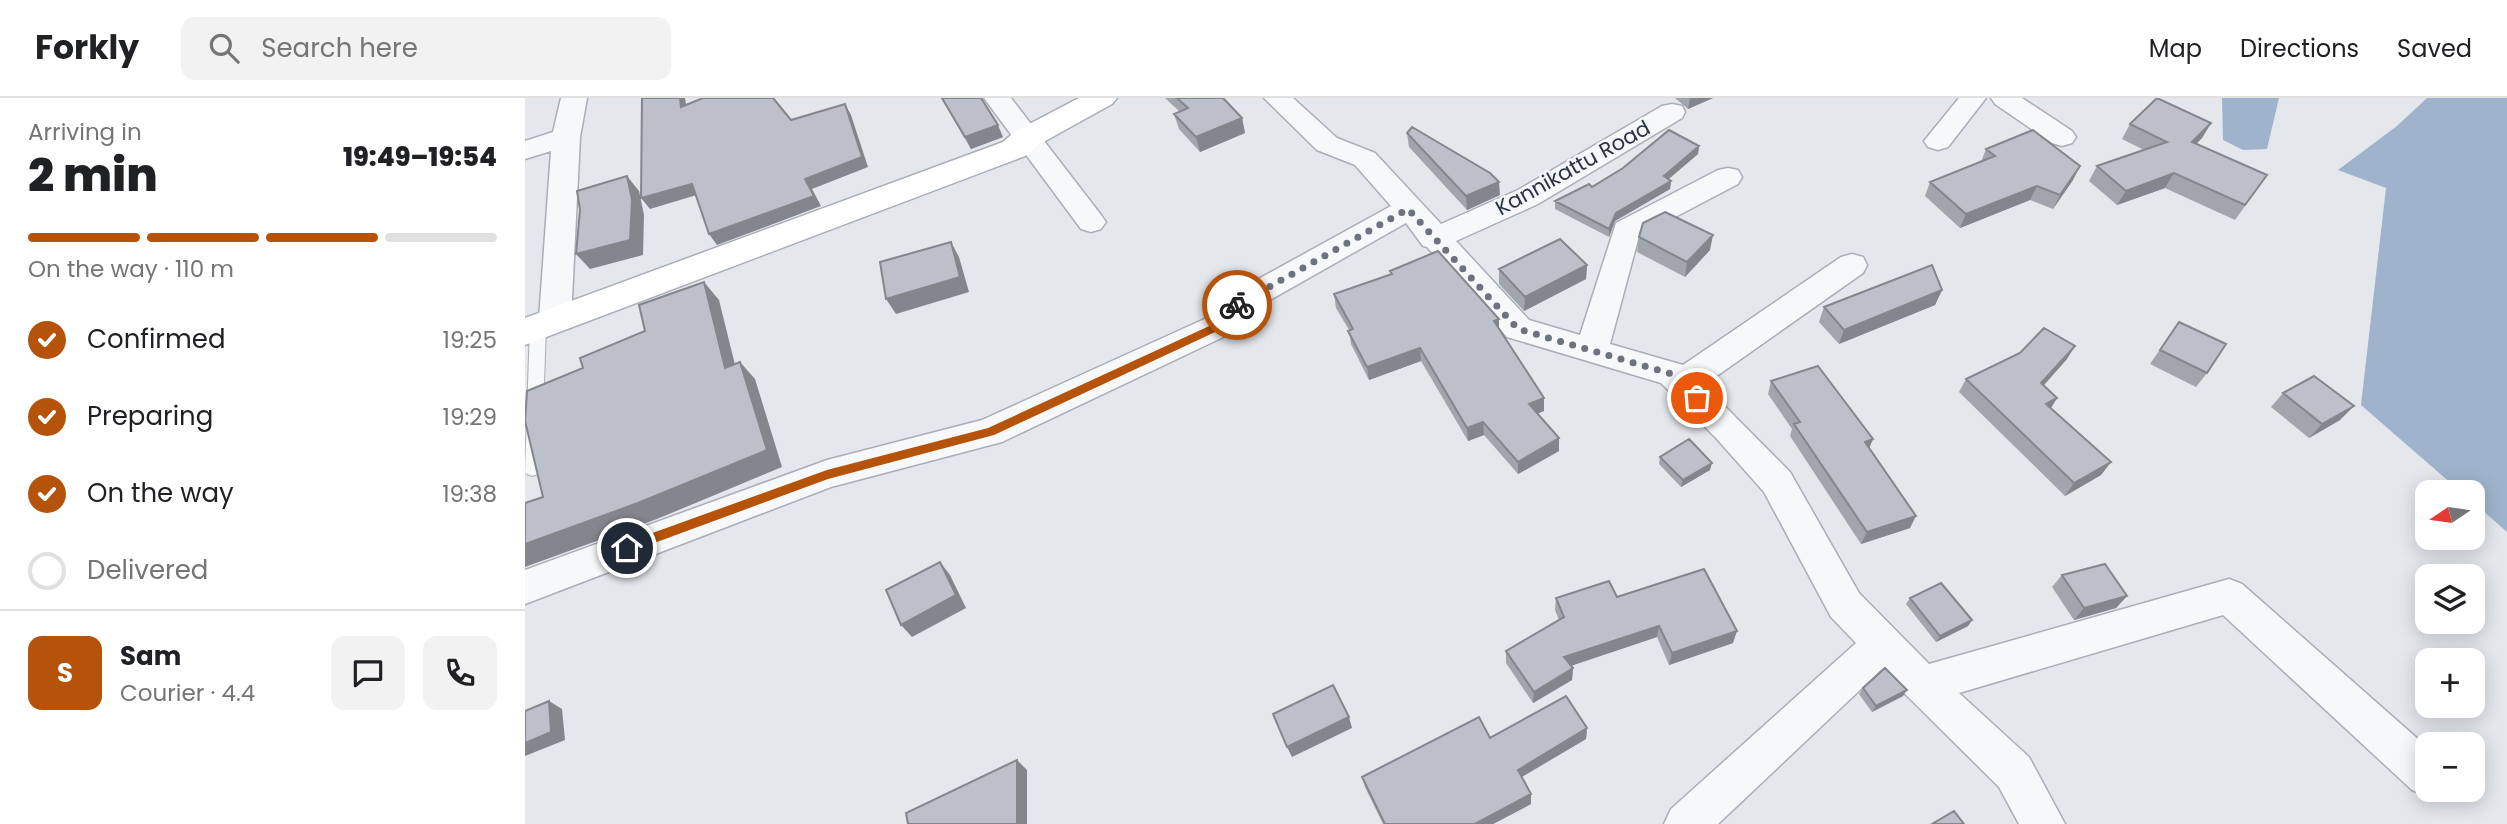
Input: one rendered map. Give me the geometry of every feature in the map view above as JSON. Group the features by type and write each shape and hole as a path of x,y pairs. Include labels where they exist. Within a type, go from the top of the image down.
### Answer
{"main road":[{"path":"539,326 1014,149 1027,138 1102,98"}],"street":[{"path":"539,326 566,136 574,98"},
{"path":"997,98 1091,222"},
{"path":"1277,98 1327,144 1365,159 1434,239 1518,329 1672,374 1682,383 1777,482 1845,606 1922,685 2014,772 2043,824"},
{"path":"1938,141 1973,98"},
{"path":"2004,98 2062,137"},
{"name":"Kannikattu Road","path":"1434,239 1528,197 1672,113"},
{"path":"525,150 566,136"},
{"path":"1592,351 1626,230 1728,177"},
{"path":"525,587 827,474 991,432 1223,324 1226,310 1408,209"},
{"path":"1682,383 1852,265"},
{"path":"1922,685 2229,596 2415,764"},
{"path":"1686,824 1882,644"}],"lane":[{"path":"533,469 539,326"}],"water":[{"path":"2222,98 2279,98 2267,149 2243,150 2223,140"},
{"path":"2427,98 2507,98 2507,532 2485,513 2485,480 2447,480 2361,405 2386,188 2338,170 2397,126"}],"building":[{"path":"642,98 680,98 681,107 703,98 773,98 791,120 845,104 862,157 805,179 814,196 709,234 692,184 641,198"},
{"path":"942,98 981,98 998,125 965,137"},
{"path":"1177,98 1223,98 1242,118 1196,137 1174,114 1188,108"},
{"path":"2157,98 2211,123 2192,142 2267,175 2245,205 2174,173 2126,191 2097,166 2167,142 2130,124"},
{"path":"1412,127 1490,173 1499,182 1466,196 1407,133"},
{"path":"1669,130 1699,146 1664,176 1671,181 1616,213 1609,229 1555,201 1589,184 1592,187 1623,168"},
{"path":"2033,130 2080,166 2060,195 2037,186 1966,214 1930,182 1995,156 1986,149"},
{"path":"627,176 632,200 630,240 576,254 580,210 577,191"},
{"path":"1665,212 1713,235 1687,262 1639,237 1643,223"},
{"path":"1560,239 1587,265 1525,297 1499,269"},
{"path":"951,242 960,277 886,299 880,262"},
{"path":"1438,251 1499,319 1494,321 1544,398 1529,404 1559,438 1518,462 1483,422 1467,428 1420,348 1367,367 1348,331 1353,329 1334,294 1392,274 1390,271"},
{"path":"1932,265 1942,290 1844,330 1824,307"},
{"path":"704,282 725,368 740,362 767,450 638,503 525,544 525,503 543,497 525,421 527,391 583,368 580,358 645,331 639,305"},
{"path":"2179,322 2226,344 2207,373 2160,350"},
{"path":"2044,328 2075,346 2041,383 2057,398 2046,404 2111,462 2074,483 1966,379 2020,353"},
{"path":"1818,366 1873,439 1865,442 1916,516 1867,532 1794,424 1800,422 1771,381"},
{"path":"2314,376 2354,406 2322,424 2283,393"},
{"path":"1689,439 1712,463 1683,480 1660,457"},
{"path":"940,562 956,595 901,625 886,590"},
{"path":"2105,564 2127,596 2084,608 2062,575"},
{"path":"1704,569 1737,631 1672,653 1659,626 1564,657 1573,668 1534,692 1506,651 1564,617 1556,598 1609,581 1617,597"},
{"path":"1941,583 1972,620 1940,636 1910,598"},
{"path":"1885,668 1907,690 1876,706 1863,688"},
{"path":"1333,685 1349,717 1287,747 1273,714"},
{"path":"1566,696 1587,728 1518,770 1531,794 1475,824 1385,824 1362,777 1479,717 1490,738"},
{"path":"549,701 551,732 525,743 525,711"},
{"path":"1017,760 1017,824 908,824 906,813"},
{"path":"1954,811 1964,824 1932,824"}],"way so far":[{"path":"1237,305 1408,209 1518,329 1672,374 1697,398"}],"route":[{"path":"627,548 827,474 991,432 1223,324 1226,310 1237,305"}]}
